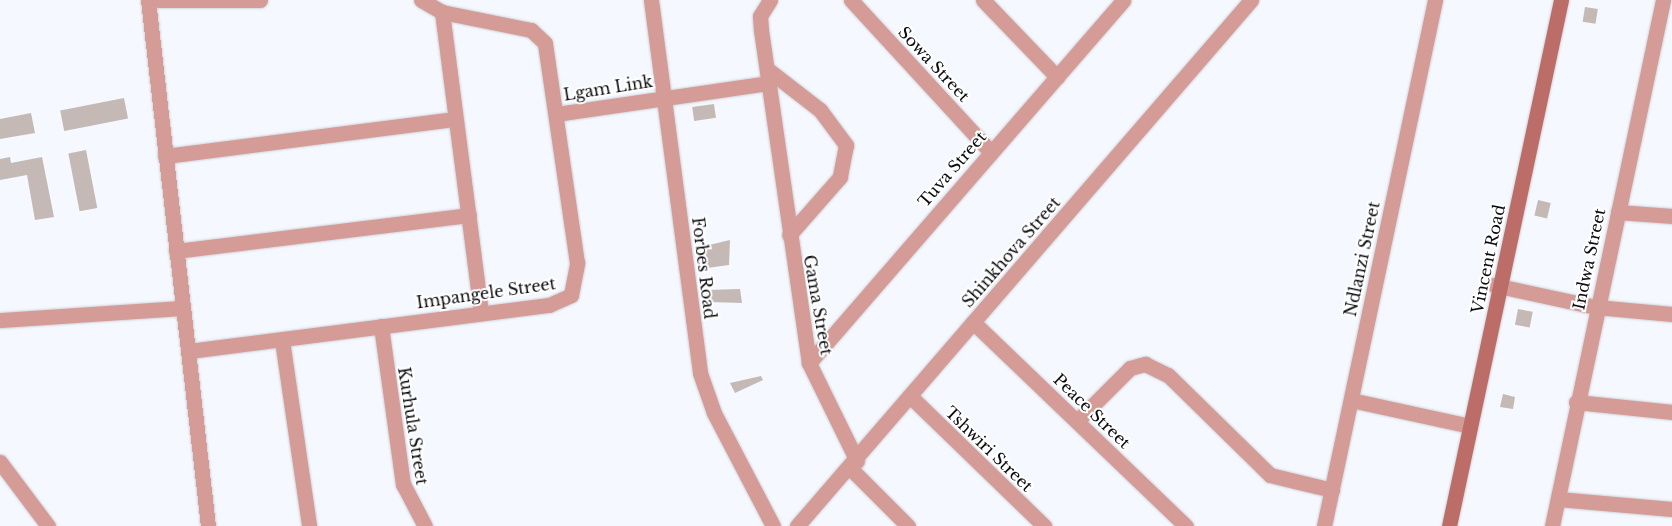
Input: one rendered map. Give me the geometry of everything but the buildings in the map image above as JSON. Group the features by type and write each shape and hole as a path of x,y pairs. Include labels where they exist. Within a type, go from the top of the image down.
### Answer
{"main road":[{"name":"Vincent Road","path":"1497,286 1542,56 1550,0"},
{"name":"Vincent Road","path":"1443,526 1467,426 1561,0"},
{"name":"Vincent Road","path":"1449,526 1467,426"}],"street":[{"path":"148,0 208,526"},
{"path":"159,0 260,0"},
{"path":"421,0 442,12 454,119 469,214 481,312"},
{"name":"Forbes Road","path":"651,0 700,373 714,413 773,526"},
{"name":"Gama Street","path":"770,0 760,16 789,235 809,363 853,465 908,526"},
{"name":"Sowa Street","path":"851,0 990,152"},
{"path":"983,0 1057,77"},
{"name":"Tuva Street","path":"809,363 1123,0"},
{"name":"Shinkhova Street","path":"797,526 853,465 973,322 1251,0"},
{"name":"Ndlanzi Street","path":"1324,526 1434,0"},
{"name":"Indwa Street","path":"1552,526 1596,307 1663,0"},
{"name":"Impangele Street","path":"189,350 282,340 481,312 550,305 571,295 576,286 556,114 540,35 515,25 442,12"},
{"path":"768,76 820,110 846,145 840,177 789,235"},
{"name":"Lgam Link","path":"556,114 665,97 768,76"},
{"path":"165,156 454,119"},
{"path":"1618,212 1672,216"},
{"path":"176,251 469,214"},
{"path":"1497,286 1596,307 1672,314"},
{"path":"0,320 182,308"},
{"name":"Peace Street","path":"973,322 1186,526"},
{"name":"Kurhula Street","path":"381,326 403,484 425,526"},
{"path":"282,340 309,526"},
{"path":"1077,421 1130,368 1145,364 1168,376 1270,475 1332,490"},
{"name":"Tshwiri Street","path":"910,396 1044,526"},
{"path":"1351,400 1467,426"},
{"path":"1576,402 1672,412"},
{"path":"0,462 48,526"},
{"path":"1558,499 1672,509"}]}
